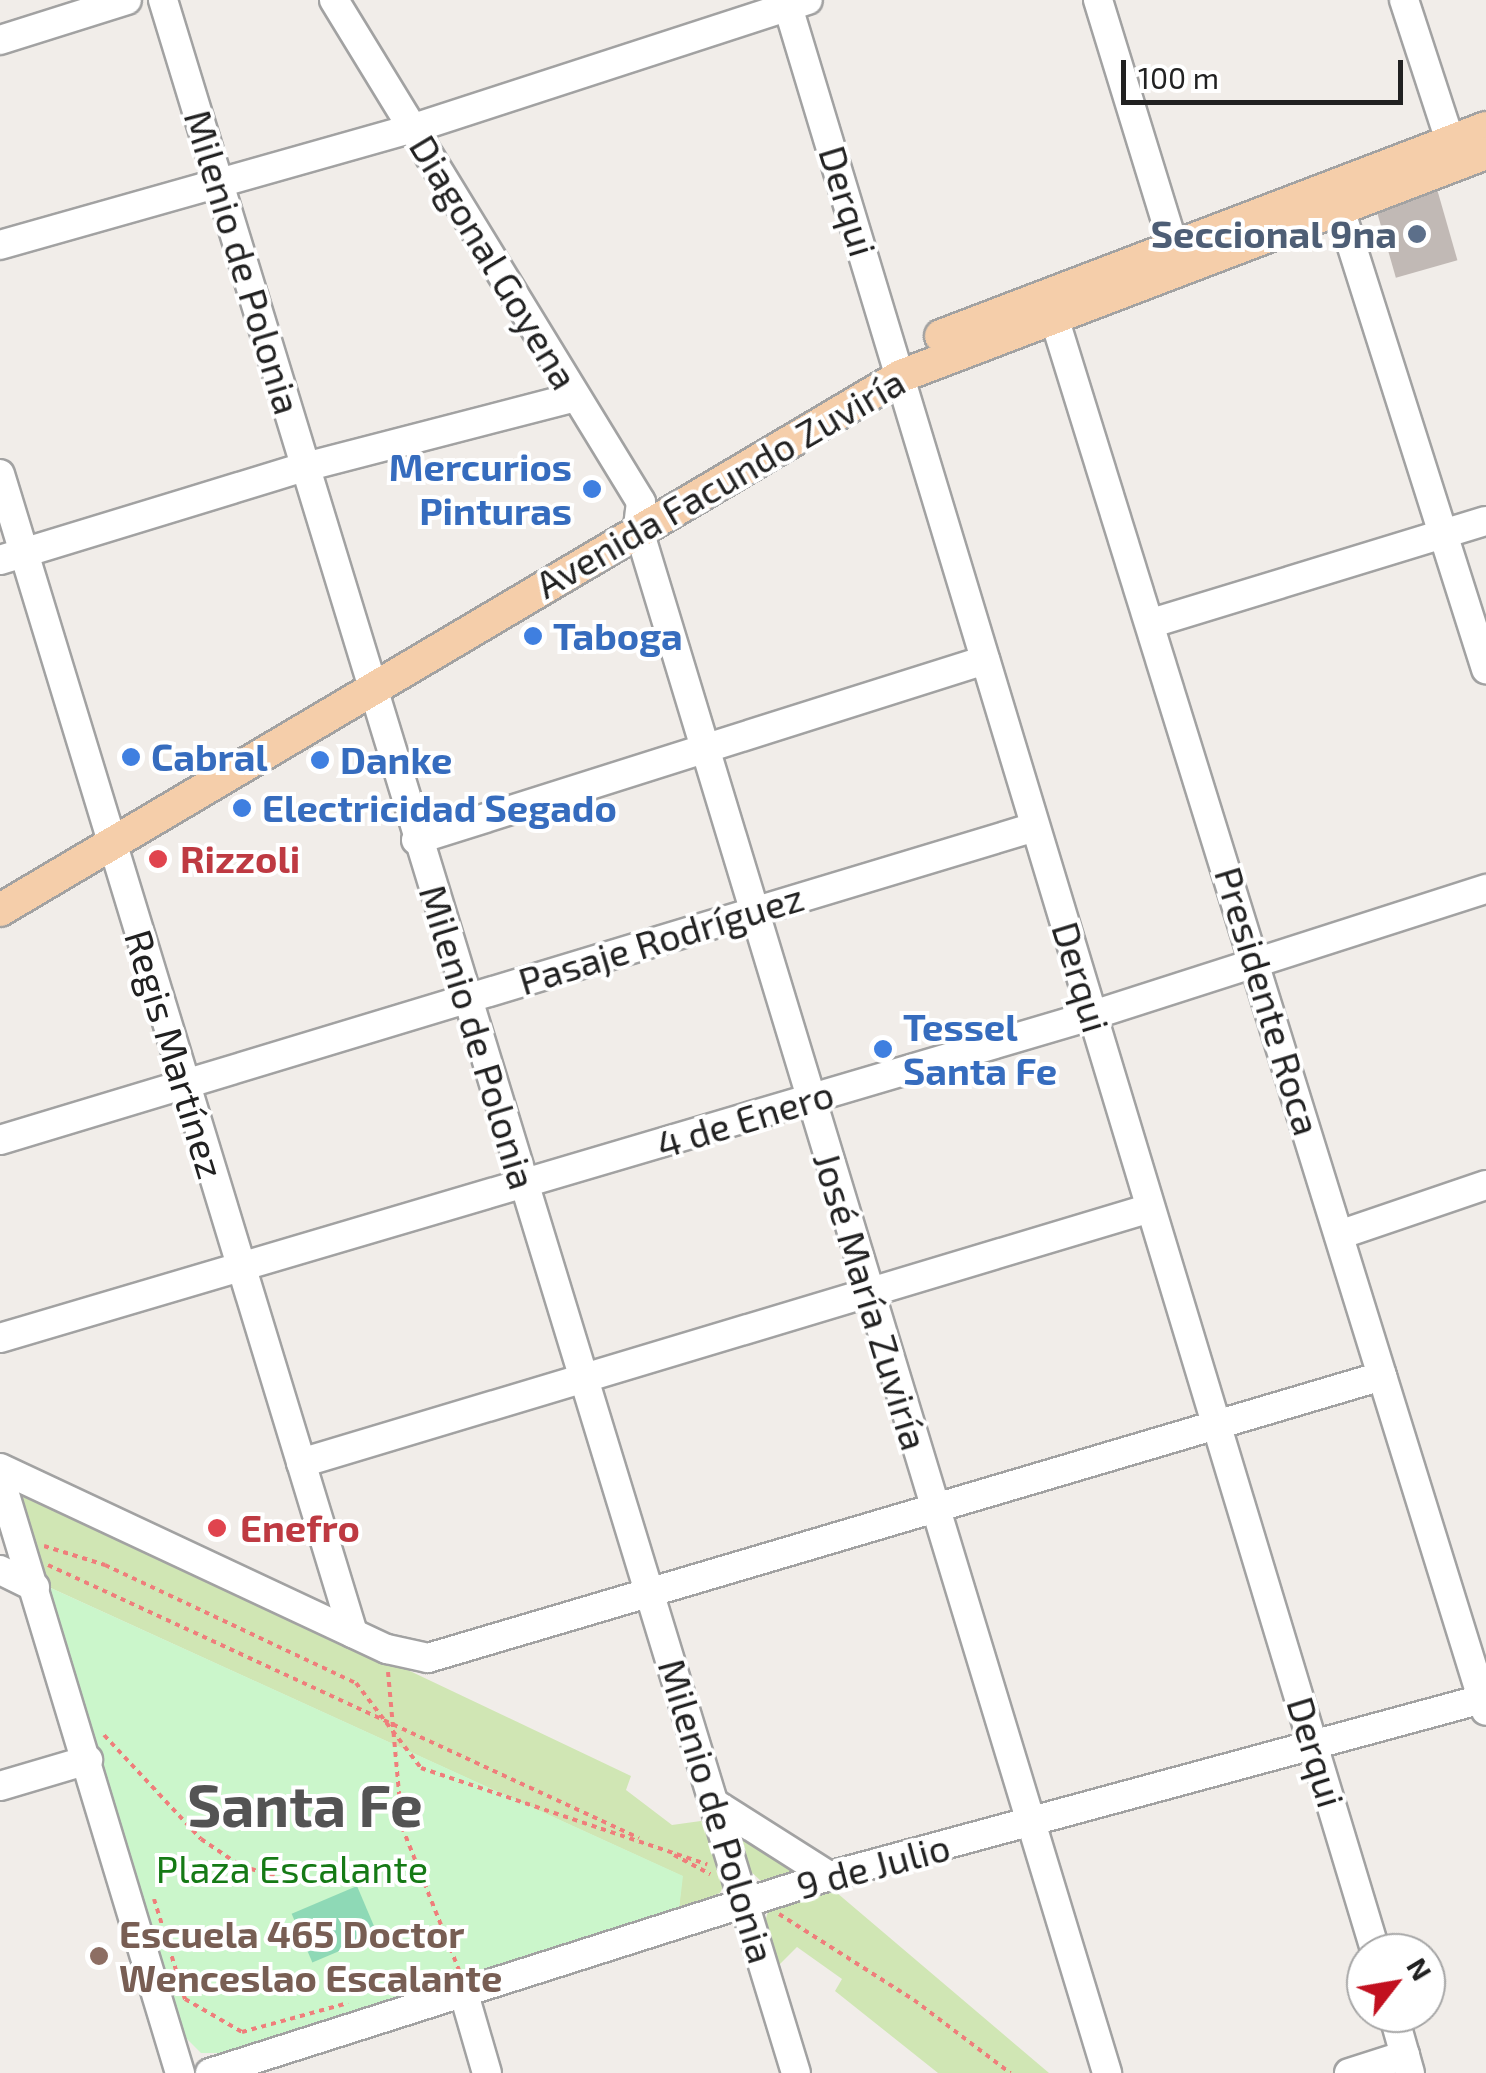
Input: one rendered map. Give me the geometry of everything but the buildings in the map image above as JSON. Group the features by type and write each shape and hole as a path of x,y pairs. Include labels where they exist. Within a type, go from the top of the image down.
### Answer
{"main road":[{"name":"Avenida Facundo Zuviría","path":"1050,303 1340,209 1464,153 1486,128"},
{"name":"Avenida Facundo Zuviría","path":"0,884 106,833 639,514 898,366 1050,303 1172,244 1464,153"},
{"name":"Avenida Facundo Zuviría","path":"0,910 106,833"}],"street":[{"path":"0,40 127,0"},
{"name":"Milenio de Polonia","path":"162,0 714,1804 750,1900 796,2073"},
{"name":"Diagonal Goyena","path":"334,0 575,397 639,514"},
{"path":"1098,0 1172,244"},
{"path":"1404,0 1464,153"},
{"path":"0,245 414,128 794,2"},
{"name":"Derqui","path":"794,2 985,660 1094,1014 1147,1209 1370,1933"},
{"path":"1340,209 1486,668"},
{"name":"Presidente Roca","path":"1050,303 1485,1702"},
{"path":"12,556 305,466 575,397"},
{"name":"Regis Martínez","path":"0,474 12,556 106,833 352,1633"},
{"name":"José María Zuviría","path":"639,514 809,1099 1107,2073"},
{"path":"1152,622 1486,521"},
{"path":"416,840 985,660"},
{"name":"Pasaje Rodríguez","path":"0,1140 1035,828"},
{"name":"4 de Enero","path":"0,1338 240,1265 525,1186 1094,1014 1486,889"},
{"path":"1339,1235 1486,1186"},
{"path":"300,1463 1147,1209"},
{"path":"0,1468 387,1649 435,1657 933,1505 1382,1376"},
{"path":"0,1478 39,1571 97,1755 180,2073"},
{"path":"0,1570 39,1571"},
{"name":"9 de Julio","path":"210,2073 461,1982 829,1876 1485,1702"},
{"path":"0,1786 97,1755"},
{"path":"714,1804 829,1876"},
{"path":"461,1982 488,2073"},
{"path":"1349,2073 1408,2064 1399,2033"}],"path":[{"path":"713,1867 660,1847 421,1768 390,1726 356,1683 105,1564 38,1544 39,1571 390,1726 660,1847 716,1877"},
{"path":"387,1649 390,1726 402,1827 461,1982"},
{"path":"97,1755 100,1732 200,1839 240,1866 276,1876"},
{"path":"708,1852 716,1877"},
{"path":"710,1886 716,1877"},
{"path":"152,1895 185,1998 242,2032 354,2001"},
{"path":"750,1900 914,2000 1010,2073"},
{"path":"461,1982 477,1964"},
{"path":"441,1975 461,1982"}],"green space":[{"path":"10,1481 631,1776 626,1790 672,1825 708,1820 726,1880 720,1893 679,1909 682,1876 42,1584"},
{"name":"Plaza Escalante","path":"42,1584 683,1876 679,1909 221,2053 201,2053 177,2029"},
{"path":"734,1827 807,1872 762,1882 747,1868"},
{"path":"357,1886 378,1935 312,1963 292,1914"},
{"path":"830,1887 1049,2073 938,2073 835,1991 842,1979 797,1947 778,1966 765,1922 769,1908"}],"place":[{"name":"Seccional 9na","path":"1417,234"},
{"name":"Mercurios Pinturas","path":"592,489"},
{"name":"Taboga","path":"533,636"},
{"name":"Cabral","path":"131,757"},
{"name":"Danke","path":"320,760"},
{"name":"Electricidad Segado","path":"242,808"},
{"name":"Rizzoli","path":"158,859"},
{"name":"Tessel Santa Fe","path":"883,1049"},
{"name":"Enefro","path":"217,1528"},
{"name":"Escuela 465 Doctor Wenceslao Escalante","path":"99,1956"}],"district":[{"name":"Santa Fe","path":"305,1804"}]}
